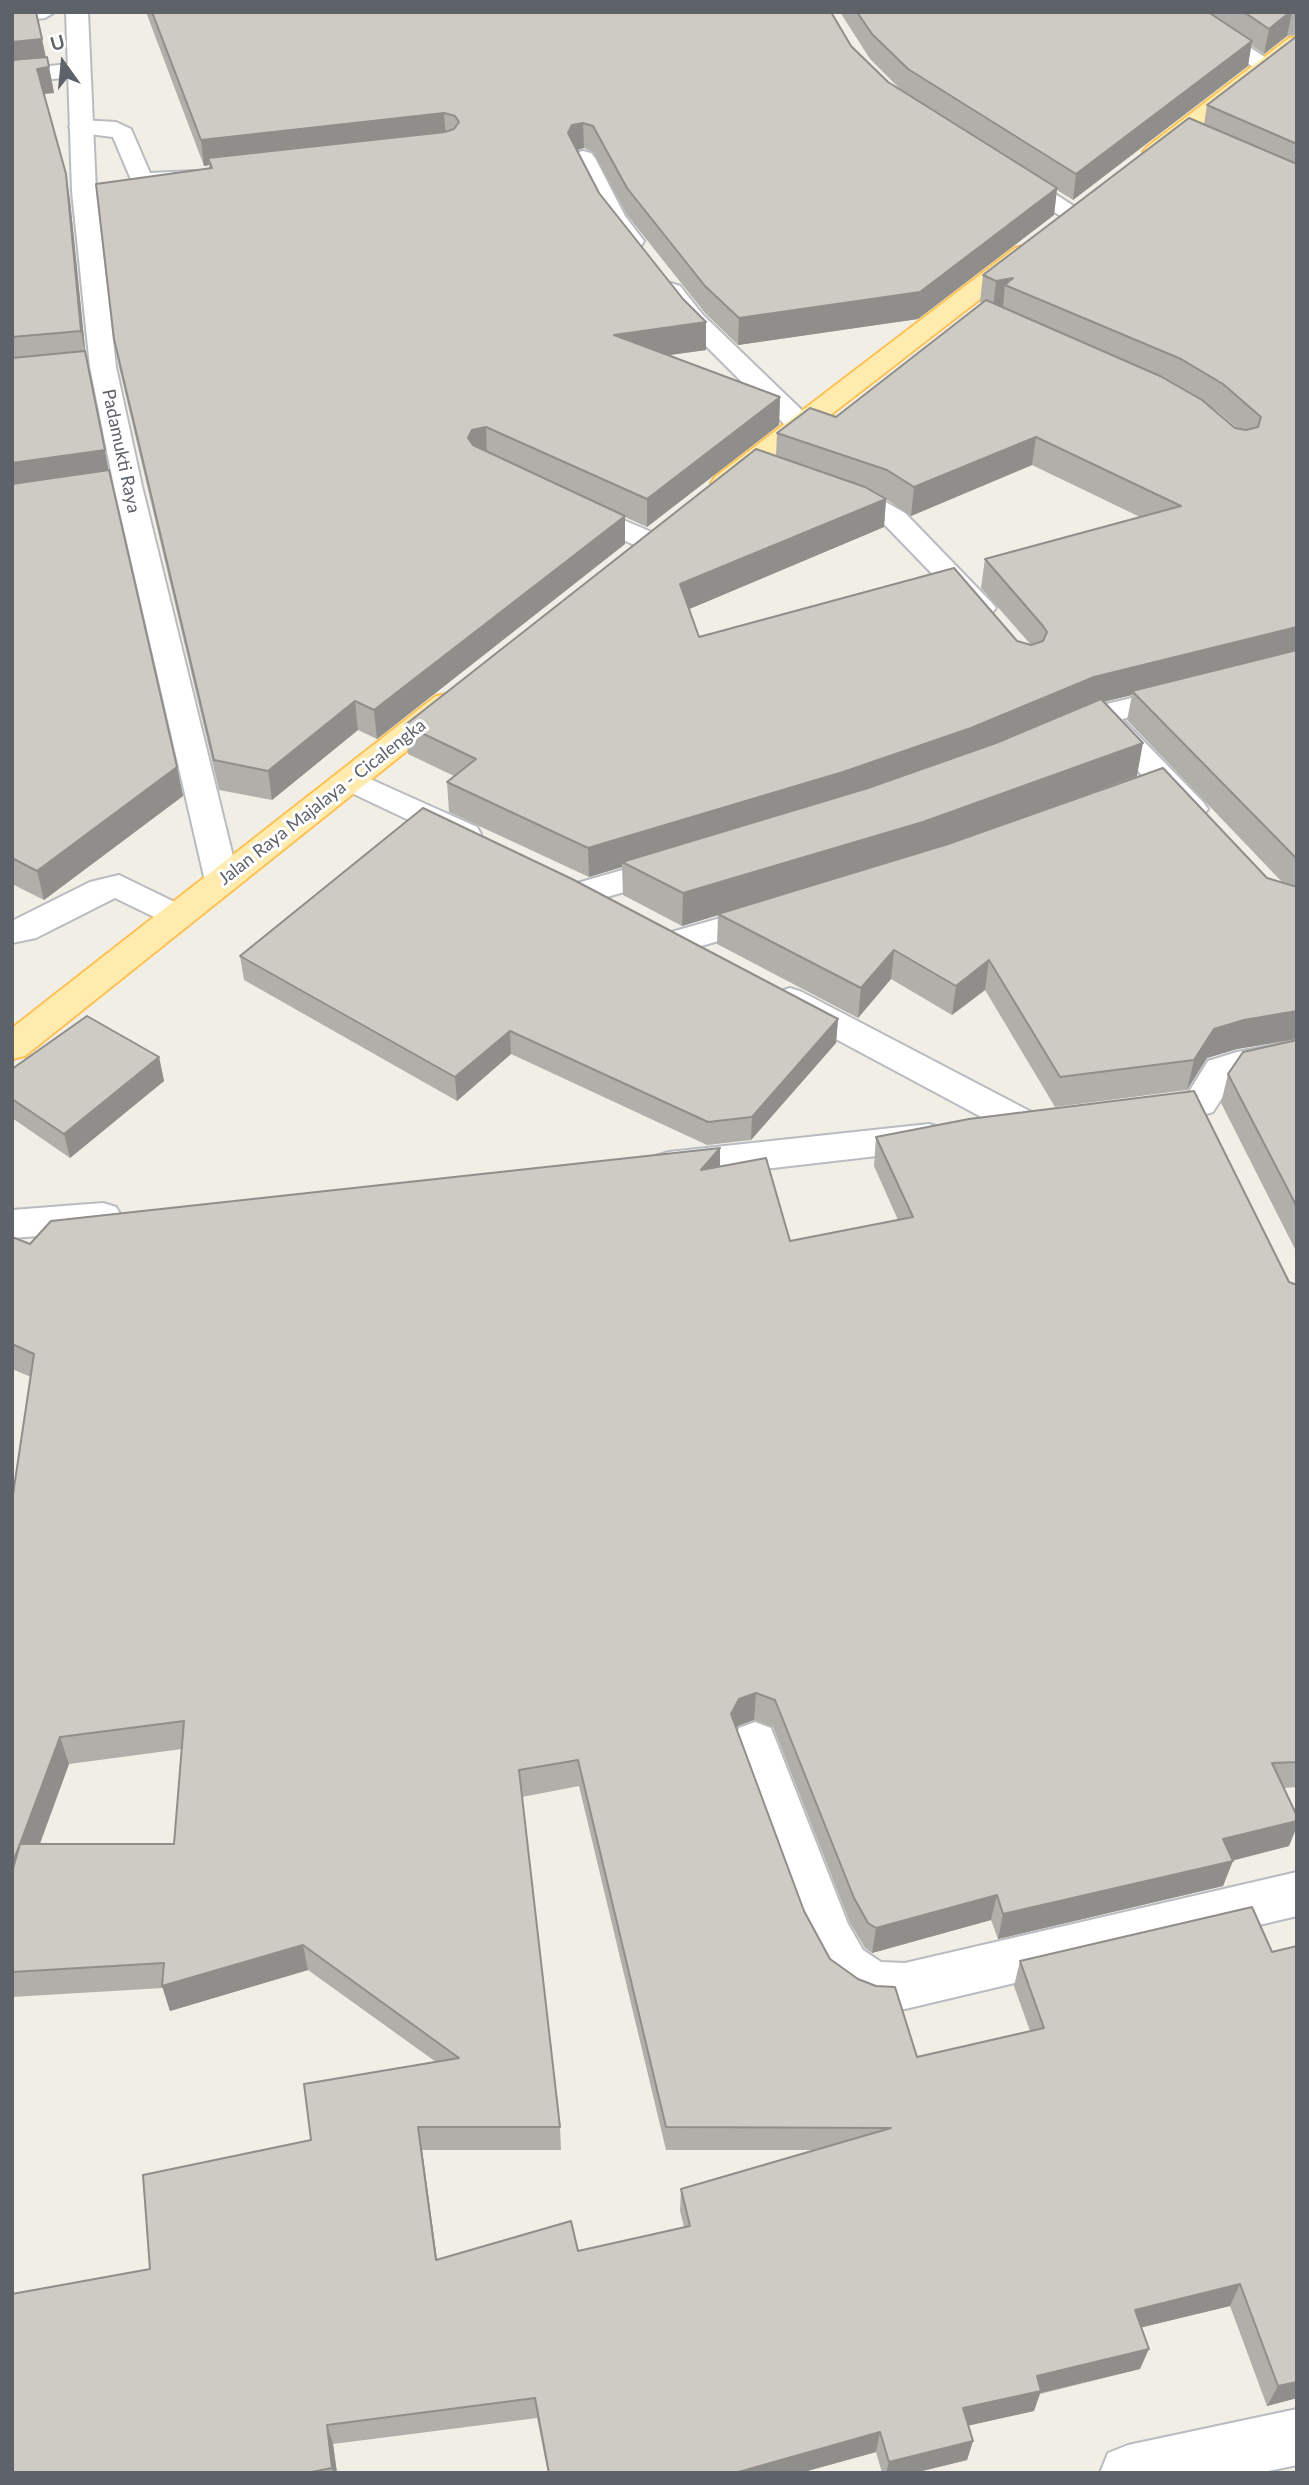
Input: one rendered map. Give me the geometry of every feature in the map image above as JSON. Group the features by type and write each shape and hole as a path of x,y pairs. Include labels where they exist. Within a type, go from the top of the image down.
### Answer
{"main road":[{"path":"1128,173 1194,136 1268,65 1297,43"},
{"path":"701,502 764,467 801,425 971,309 1067,221"},
{"name":"Jalan Raya Majalaya - Cicalengka","path":"12,1047 468,686"}],"street":[{"path":"12,16 45,12"},
{"name":"Padamukti Raya","path":"77,12 90,368 115,488 222,881"},
{"path":"1182,12 1268,65"},
{"path":"12,77 78,70"},
{"path":"80,127 116,129 123,134 140,177 152,181 215,176"},
{"path":"583,158 614,218 694,320 801,425"},
{"path":"992,163 1067,221"},
{"path":"813,485 874,507 895,519 975,601 1000,631"},
{"path":"557,500 650,542"},
{"path":"1041,741 1101,715 1206,689"},
{"path":"1101,715 1211,830"},
{"path":"351,780 499,850"},
{"path":"1127,794 1166,780"},
{"path":"621,910 573,886 701,858"},
{"path":"12,932 38,924 111,887 125,888 177,917"},
{"path":"716,960 669,935 795,907"},
{"path":"764,986 1028,1126"},
{"path":"1160,1108 1207,1117 1221,1070 1237,1064 1297,1053"},
{"path":"628,1170 1068,1121"},
{"path":"12,1224 139,1215"},
{"path":"755,1742 828,1934 846,1966 873,1985 905,1986 1297,1894"},
{"path":"1128,2473 1297,2437"}],"building":[{"path":"12,12 36,12 42,39 12,42"},
{"path":"152,12 831,12 851,46 888,82 1057,188 920,292 739,318 705,286 627,188 593,126 583,123 572,125 568,133 599,193 683,299 706,322 614,335 780,397 647,499 486,427 472,430 468,438 473,445 625,516 374,710 355,701 268,771 214,760 114,339 96,184 212,168 208,158 445,132 454,129 459,122 455,116 444,113 201,140"},
{"path":"857,12 1208,12 1252,41 1076,174 908,69 872,34"},
{"path":"1244,12 1290,12 1269,29"},
{"path":"1297,36 1297,144 1207,105"},
{"path":"47,57 49,67 37,69 66,174 81,331 12,337 12,60"},
{"path":"1189,118 1297,164 1297,627 1094,677 971,728 843,772 588,848 447,782 476,759 405,725 756,449 865,487 886,499 680,584 699,637 954,568 1017,641 1031,645 1043,641 1047,632 1043,626 985,559 1181,506 1036,437 914,487 887,470 777,433 810,408 836,417 986,300 1160,376 1202,400 1235,428 1246,430 1258,427 1261,417 1223,384 1181,359 1005,285 1013,278 996,281 983,275"},
{"path":"85,351 105,450 12,463 12,358"},
{"path":"109,470 177,767 37,871 12,858 12,484"},
{"path":"1297,650 1297,859 1132,691"},
{"path":"1101,699 1143,743 923,822 683,893 622,862 868,788 996,743"},
{"path":"1163,768 1267,878 1297,887 1297,1011 1244,1020 1214,1029 1194,1060 1060,1077 989,960 956,986 894,950 861,988 718,914 948,844"},
{"path":"423,808 572,879 838,1019 752,1117 708,1122 510,1031 455,1077 240,956"},
{"path":"87,1016 159,1057 64,1134 12,1099 12,1069"},
{"path":"1297,1040 1297,1207 1228,1074 1243,1052"},
{"path":"1194,1091 1289,1282 1297,1285 1297,1762 1272,1763 1297,1821 1223,1839 1233,1861 1003,1914 997,1895 876,1928 868,1923 854,1898 775,1700 756,1693 739,1699 731,1714 804,1911 830,1959 858,1979 876,1986 895,1987 917,2057 1044,2028 1020,1961 1252,1907 1272,1952 1297,1946 1297,2382 1278,2386 1240,2284 1135,2310 1149,2349 1037,2376 1041,2391 963,2408 973,2441 889,2462 880,2432 735,2473 549,2473 535,2398 327,2425 332,2468 307,2473 12,2473 12,2294 150,2269 143,2175 311,2140 304,2084 459,2058 303,1945 162,1986 164,1963 12,1972 12,1872 20,1844 12,1864 12,1501 34,1354 12,1344 12,1237 30,1244 51,1221 720,1148 701,1170 766,1158 790,1241 913,1217 876,1137 969,1119","holes":["184,1721 174,1844 20,1844 60,1737","578,1760 666,2127 891,2128 681,2189 690,2226 578,2251 571,2221 436,2260 418,2127 560,2127 519,1770"]}]}
